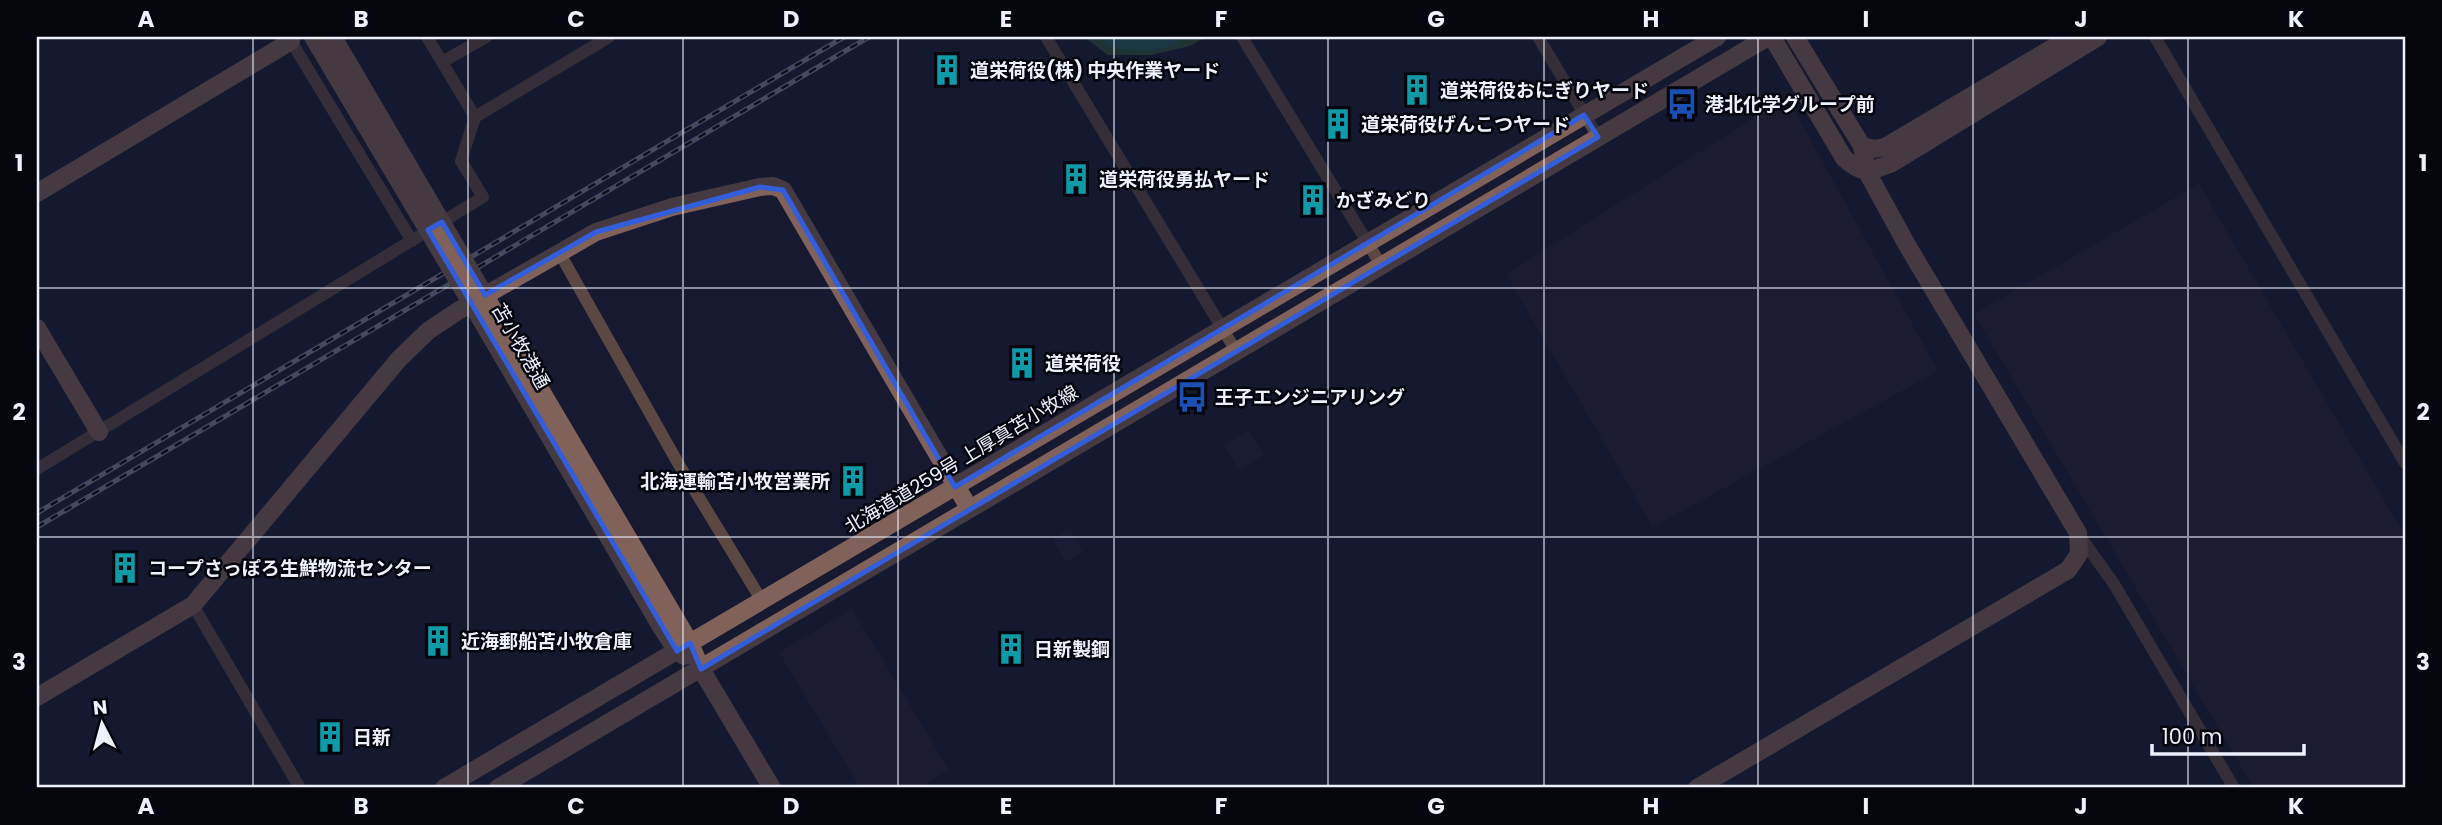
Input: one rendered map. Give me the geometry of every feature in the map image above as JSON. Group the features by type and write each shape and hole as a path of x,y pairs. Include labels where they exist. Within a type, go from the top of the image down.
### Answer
{"street":[{"name":"苫小牧港通","path":"313,37 426,210"},
{"name":"苫小牧港通","path":"333,37 426,210 683,647 701,669 772,788"},
{"path":"427,37 475,117"},
{"path":"442,62 486,37"},
{"path":"37,469 483,197 461,161 475,117 609,37"},
{"path":"1046,37 1236,351"},
{"path":"1242,37 1381,265"},
{"path":"1538,37 1598,137"},
{"name":"北海道道259号 上厚真苫小牧線","path":"444,788 1717,37"},
{"path":"498,788 1770,37 1844,158 1856,169 1867,172 1892,163 2098,37"},
{"path":"1795,37 1862,146 1867,172 1907,246 2078,533 2114,584 2234,788"},
{"path":"1862,146 1874,149 1885,147 2071,37"},
{"path":"2155,37 2405,463"},
{"path":"37,193 291,41 412,241"},
{"path":"37,698 193,605 399,359 428,331 596,232 672,208 760,187 773,186 783,190 969,509"},
{"path":"559,252 678,463 762,601"},
{"path":"37,328 99,432"},
{"path":"1698,788 2068,570 2079,554 2078,533"},
{"path":"193,605 300,788"}],"highlighted area":[{"path":"1584,115 1598,137 701,669 690,643 677,651 428,230 442,222 485,295 596,232 760,187 783,190 955,487"}],"shaded area":[{"path":"1787,97 1938,371 1653,527 1506,274"},
{"path":"2199,184 2405,536 2405,788 2254,788 1974,314"},
{"path":"1249,430 1264,455 1239,470 1224,445"},
{"path":"1070,529 1083,552 1065,562 1052,539"},
{"path":"852,609 949,770 918,788 860,788 779,652"}],"green space":[{"path":"1084,37 1206,37 1190,46 1151,55 1108,55"}],"waterway":[{"path":"1113,37 1141,42 1169,37"}],"railway":[{"path":"37,513 844,37"},
{"path":"37,527 869,37"}],"place":[{"name":"道栄荷役(株) 中央作業ヤード","path":"947,70"},
{"name":"道栄荷役おにぎりヤード","path":"1417,90"},
{"name":"港北化学グループ前","path":"1682,104"},
{"name":"道栄荷役げんこつヤード","path":"1338,124"},
{"name":"道栄荷役勇払ヤード","path":"1076,179"},
{"name":"かざみどり","path":"1313,200"},
{"name":"道栄荷役","path":"1022,363"},
{"name":"王子エンジニアリング","path":"1192,397"},
{"name":"北海運輸苫小牧営業所","path":"853,481"},
{"name":"コープさっぽろ生鮮物流センター","path":"125,568"},
{"name":"近海郵船苫小牧倉庫","path":"438,641"},
{"name":"日新製鋼","path":"1011,649"},
{"name":"日新","path":"330,737"}]}
